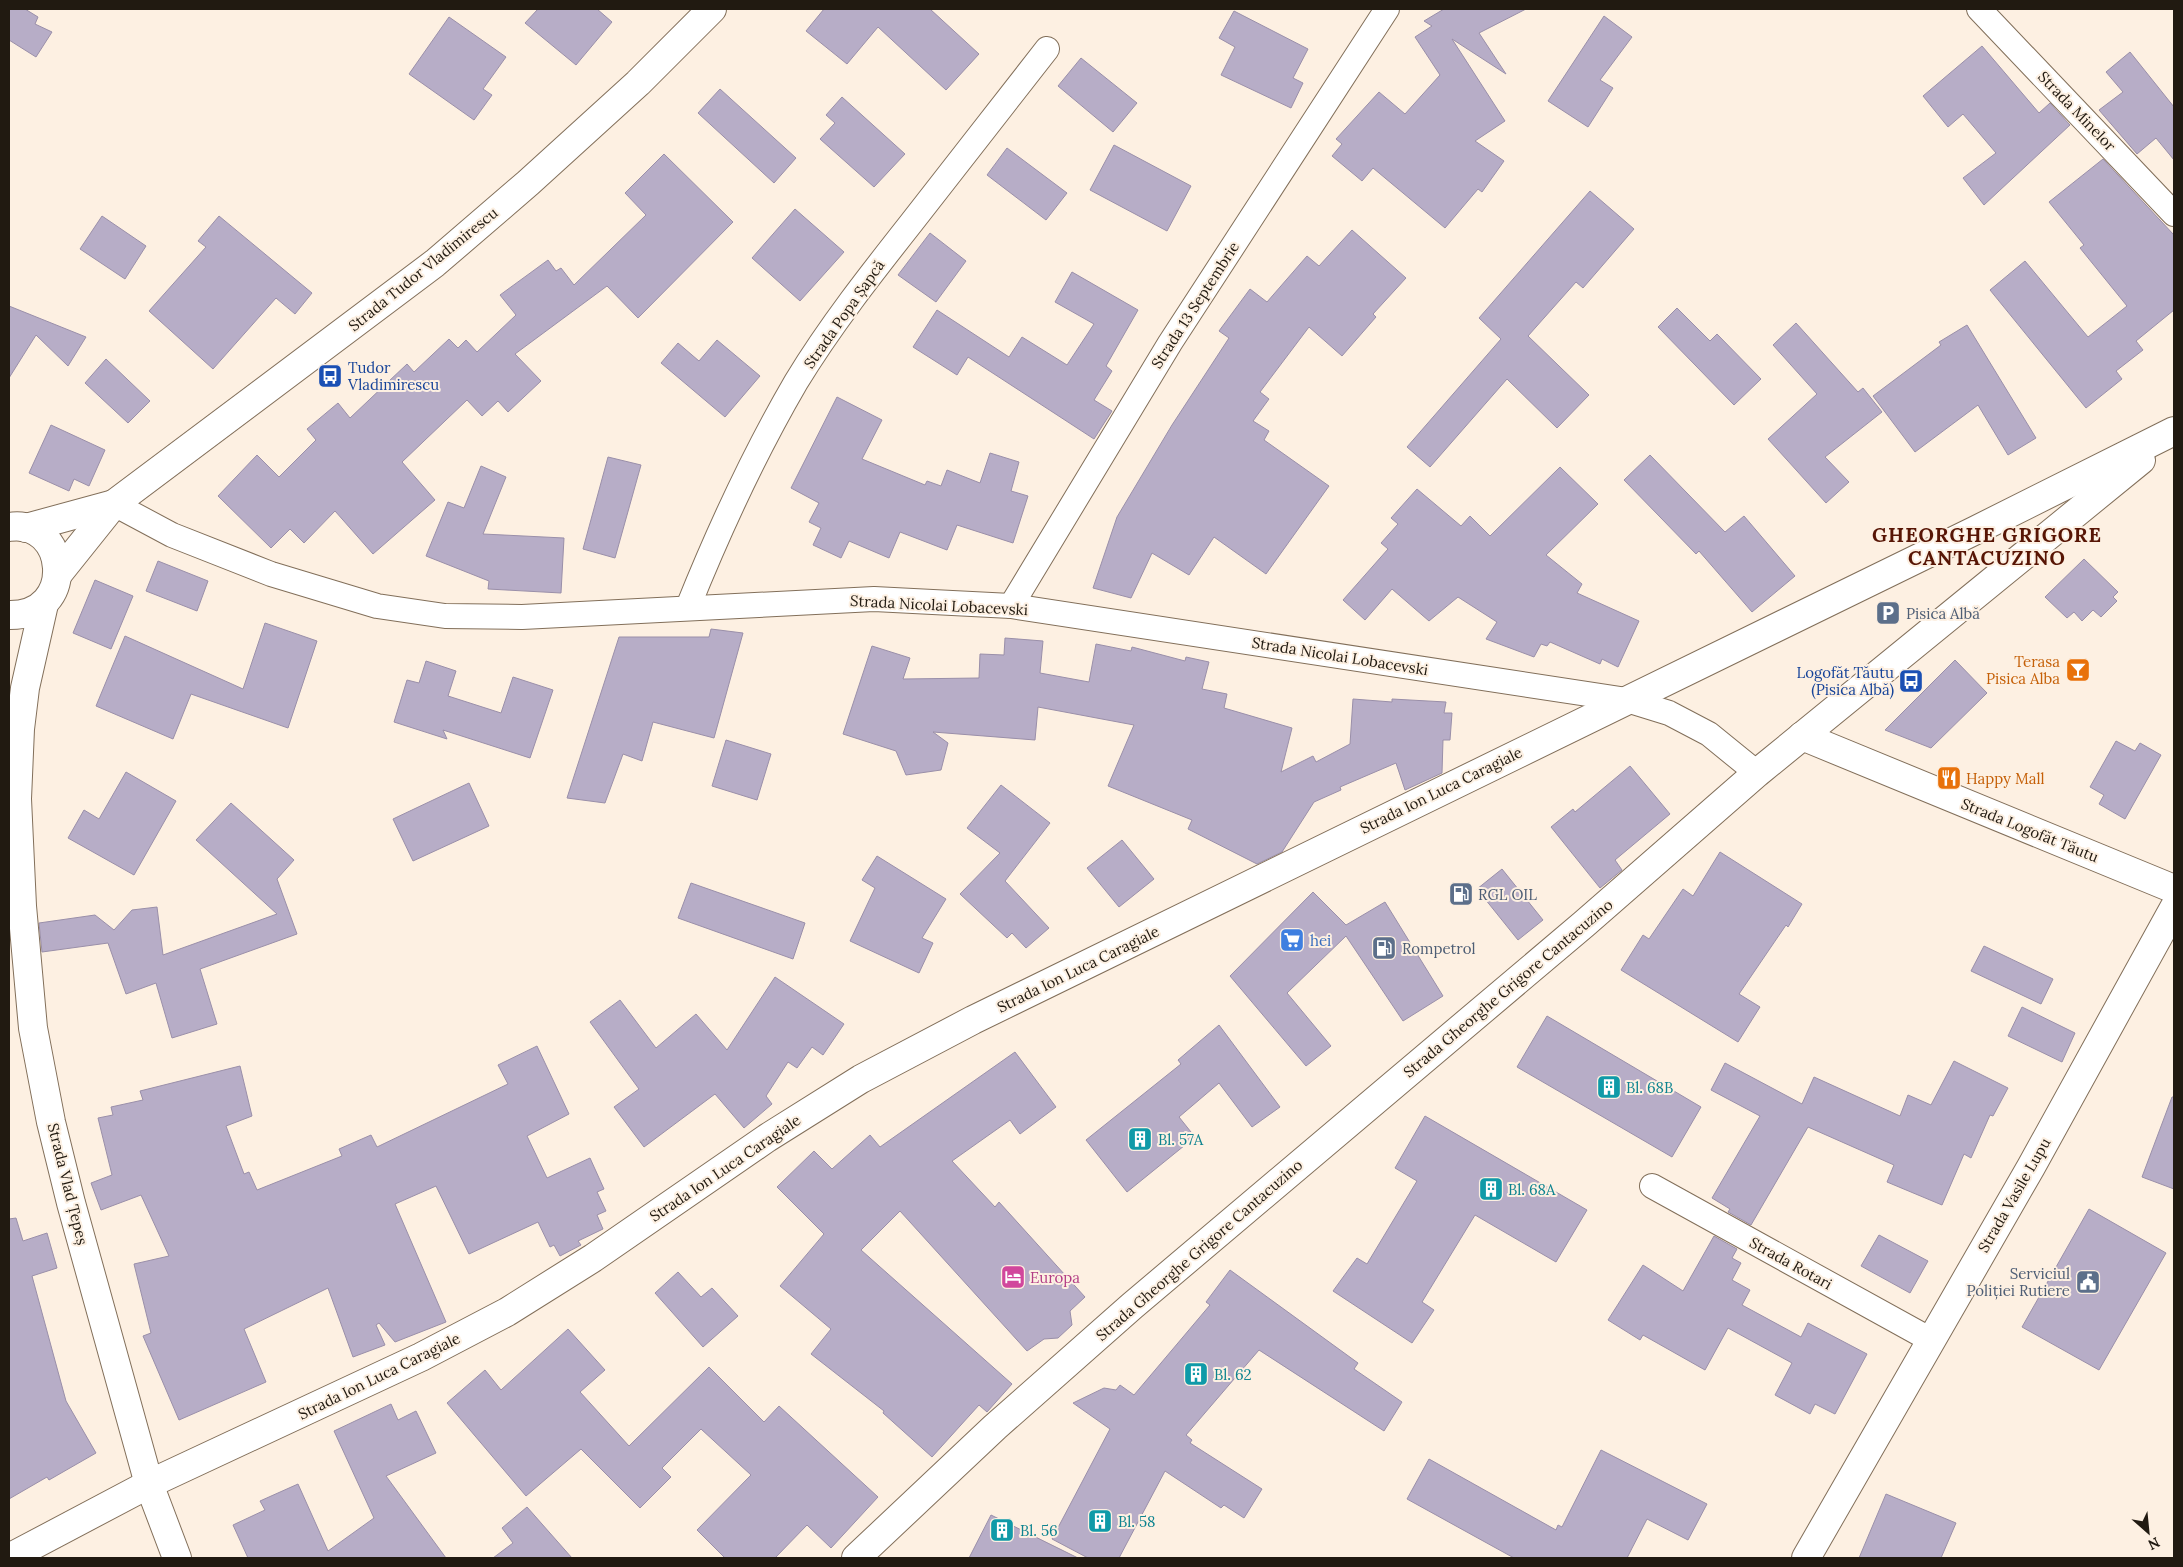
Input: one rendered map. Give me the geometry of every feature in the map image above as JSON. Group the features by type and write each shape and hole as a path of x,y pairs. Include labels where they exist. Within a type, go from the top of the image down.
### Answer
{"main road":[{"name":"Strada Tudor Vladimirescu","path":"44,604 54,590 58,574 114,504 435,263 528,183 631,89 712,9"},
{"name":"Strada Ion Luca Caragiale","path":"9,1558 149,1484 420,1357 507,1312 593,1258 766,1138 860,1079 973,1020 1138,941 1327,846 2174,432"},
{"name":"Strada Gheorghe Grigore Cantacuzino","path":"856,1558 996,1427 1132,1306 1584,924 1757,773 2174,432"},
{"name":"Strada Tudor Vladimirescu","path":"17,528 114,504"},
{"path":"17,528 40,534 50,546 56,559 58,574"},
{"path":"9,615 19,615 33,611 44,604"},
{"name":"Strada Vlad Țepeș","path":"44,604 25,688 20,729 17,799 22,906 34,1028 50,1113 71,1202 149,1484 177,1558"},
{"name":"Strada Logofăt Tăutu","path":"1802,736 2174,889"},
{"name":"Strada Vlad Țepeș","path":"9,760 17,799"},
{"name":"Strada Vasile Lupu","path":"1806,1558 2031,1167 2174,908"}],"street":[{"name":"Strada 13 Septembrie","path":"1011,606 1170,343 1388,9"},
{"name":"Strada Minelor","path":"1979,9 2174,214"},
{"name":"Strada Popa Șapcă","path":"688,607 707,560 750,468 797,382 828,333 873,272 1047,49"},
{"name":"Strada Nicolai Lobacevski","path":"114,504 172,535 271,574 378,606 445,616 522,617 688,607 874,599 1011,606 1627,700 1669,713 1709,734 1757,773"},
{"name":"Strada Rotari","path":"1652,1186 1931,1340"}],"building":[{"path":"9,9 25,9 38,17 35,24 52,32 36,57 9,40"},
{"path":"538,9 597,9 612,22 576,65 525,23"},
{"path":"824,9 930,9 979,54 946,90 878,27 847,64 806,31"},
{"path":"1444,9 1526,9 1479,33 1506,74 1452,39 1505,121 1475,141 1504,161 1482,192 1478,189 1445,228 1373,168 1362,181 1332,156 1342,144 1336,139 1379,92 1405,114 1440,75 1415,37 1432,26 1424,21"},
{"path":"1234,11 1308,49 1293,78 1303,83 1291,108 1221,75 1235,47 1219,38"},
{"path":"1604,16 1632,37 1600,80 1613,88 1588,127 1548,101"},
{"path":"449,17 506,57 483,89 492,95 474,120 409,74"},
{"path":"1982,46 2039,113 2050,103 2070,125 1984,205 1963,178 1996,153 1963,114 1948,127 1923,96"},
{"path":"2130,52 2174,107 2174,160 2156,138 2137,154 2099,110 2123,92 2106,72"},
{"path":"1081,58 1137,103 1113,132 1058,86"},
{"path":"720,89 796,158 774,183 698,113"},
{"path":"842,97 905,154 874,187 820,139 835,123 826,115"},
{"path":"1114,145 1191,186 1167,231 1090,190"},
{"path":"1007,148 1067,193 1046,220 987,175"},
{"path":"664,154 733,222 638,318 607,286 515,354 541,381 508,412 498,401 482,416 467,400 402,462 435,500 373,554 335,511 304,543 290,529 271,548 218,496 257,455 279,477 316,440 307,429 338,403 350,418 407,364 414,372 449,339 458,348 466,340 477,352 516,315 500,295 548,260 556,271 561,268 574,285 646,215 625,193"},
{"path":"2103,159 2174,235 2174,310 2136,341 2143,350 2116,371 2122,379 2086,408 1990,290 2025,261 2088,337 2127,306 2080,248 2084,245 2049,202"},
{"path":"1590,191 1634,229 1583,288 1576,282 1528,336 1589,395 1557,428 1507,379 1430,467 1407,447 1501,339 1479,318"},
{"path":"795,209 844,252 800,301 752,258"},
{"path":"102,216 146,246 125,279 80,249"},
{"path":"219,216 312,293 295,314 276,298 213,369 149,311 206,247 198,241"},
{"path":"1352,230 1406,278 1373,314 1376,317 1342,356 1309,327 1260,392 1269,399 1253,421 1269,431 1264,440 1329,486 1266,574 1214,537 1189,575 1152,553 1131,598 1093,588 1117,517 1172,425 1229,338 1219,331 1250,289 1267,302 1307,256 1319,266"},
{"path":"930,233 966,261 936,302 898,275"},
{"path":"1072,272 1138,310 1106,366 1112,371 1094,400 1112,411 1094,439 968,357 957,375 913,347 937,310 1009,357 1022,337 1067,365 1094,324 1055,302"},
{"path":"9,306 86,337 68,366 36,335 9,378"},
{"path":"1677,308 1710,341 1717,334 1761,379 1734,405 1658,327"},
{"path":"1796,323 1858,392 1863,388 1882,412 1825,457 1849,482 1826,503 1768,439 1817,394 1773,345"},
{"path":"1967,325 2036,438 2008,455 1978,405 1915,452 1873,396 1941,345 1939,342"},
{"path":"717,340 760,376 725,417 661,363 678,343 699,361"},
{"path":"106,359 150,401 128,423 85,383"},
{"path":"837,397 882,420 862,459 925,485 927,481 941,486 947,470 980,483 990,453 1019,462 1011,491 1028,496 1013,543 957,525 947,550 900,532 889,558 849,541 841,558 813,545 821,528 809,522 819,503 791,488"},
{"path":"51,425 105,450 89,486 74,479 69,491 29,473"},
{"path":"1650,455 1725,532 1744,516 1795,576 1752,612 1699,551 1696,554 1624,480"},
{"path":"608,457 641,465 615,558 583,549"},
{"path":"481,466 506,477 483,534 564,538 561,593 488,589 489,581 426,556 448,502 464,508"},
{"path":"1560,467 1598,504 1546,555 1582,584 1577,593 1639,621 1618,667 1602,659 1600,664 1550,642 1547,646 1541,644 1534,657 1486,639 1497,622 1458,597 1429,621 1392,589 1365,620 1343,600 1388,549 1381,543 1398,524 1391,518 1417,489 1461,526 1470,516 1490,536"},
{"path":"2084,559 2118,592 2113,597 2117,601 2101,617 2093,610 2082,621 2074,612 2067,618 2045,597"},
{"path":"158,561 208,581 197,611 146,591"},
{"path":"95,580 133,596 111,649 73,633"},
{"path":"265,623 317,641 288,728 191,694 173,739 96,706 125,636 243,689"},
{"path":"711,629 743,633 714,738 653,722 642,761 623,754 605,803 567,798 619,637 709,637"},
{"path":"1005,638 1043,641 1040,673 1089,682 1096,644 1131,651 1132,647 1185,661 1186,657 1209,662 1202,689 1227,694 1224,708 1292,728 1281,772 1313,756 1316,762 1350,744 1353,699 1392,702 1392,699 1446,702 1444,713 1452,713 1450,740 1443,740 1442,773 1405,790 1396,763 1340,787 1341,790 1314,802 1282,852 1257,864 1188,829 1192,820 1108,786 1134,725 1038,707 1035,740 933,732 948,743 941,770 906,775 896,751 843,734 872,646 910,658 903,679 979,678 980,654 1004,655"},
{"path":"1955,660 1987,693 1931,748 1885,730"},
{"path":"426,661 456,671 448,696 501,713 513,677 553,690 530,758 443,730 447,739 394,722 407,680 419,683"},
{"path":"726,740 771,754 757,800 712,786"},
{"path":"2116,741 2135,751 2140,743 2161,755 2125,819 2099,804 2104,795 2090,787"},
{"path":"1630,766 1670,814 1615,860 1622,870 1600,888 1551,827 1573,809 1575,812"},
{"path":"126,772 176,801 134,875 68,838 84,810 99,819"},
{"path":"469,783 489,826 413,861 393,819"},
{"path":"1001,785 1050,823 1005,881 1049,928 1026,948 1012,933 1007,938 960,894 1000,853 967,828"},
{"path":"231,803 294,860 277,879 297,934 200,969 217,1024 172,1038 156,983 126,994 108,943 42,952 39,923 95,915 114,930 132,910 157,907 163,955 277,914 196,840"},
{"path":"1122,840 1154,879 1119,907 1087,868"},
{"path":"1720,852 1802,904 1788,927 1786,925 1739,994 1760,1007 1738,1042 1621,970 1643,935 1649,939 1683,889 1693,896"},
{"path":"877,856 946,899 922,938 933,943 919,973 850,941 875,888 862,880"},
{"path":"1502,869 1543,920 1518,940 1477,889"},
{"path":"691,883 805,923 793,959 678,918"},
{"path":"1313,892 1346,925 1385,902 1443,996 1403,1021 1346,936 1287,993 1331,1046 1306,1066 1230,976"},
{"path":"1984,946 2053,979 2041,1004 1971,971"},
{"path":"775,977 844,1024 823,1055 812,1047 797,1068 788,1062 766,1096 772,1104 744,1128 715,1094 644,1147 614,1107 639,1089 590,1022 620,1000 656,1048 696,1014 727,1050"},
{"path":"2022,1007 2075,1033 2062,1062 2008,1036"},
{"name":"Bl. 68B","path":"1547,1016 1701,1107 1672,1157 1517,1067"},
{"path":"1219,1025 1280,1107 1252,1127 1219,1083 1179,1117 1195,1137 1127,1192 1086,1140 1181,1064 1178,1060"},
{"path":"537,1046 569,1114 527,1136 547,1178 590,1158 604,1189 597,1192 606,1211 597,1215 603,1229 578,1241 581,1245 560,1256 554,1245 550,1247 538,1222 469,1254 436,1186 395,1204 446,1322 395,1342 379,1323 376,1325 385,1345 353,1357 328,1288 244,1329 266,1382 179,1420 143,1336 151,1333 134,1264 169,1256 141,1195 101,1210 91,1183 112,1175 98,1118 113,1115 111,1107 143,1100 140,1091 240,1066 252,1116 226,1126 244,1174 249,1172 257,1190 342,1156 339,1149 371,1135 377,1147 508,1084 498,1065"},
{"path":"1015,1052 1056,1107 1020,1134 1010,1120 952,1161 995,1207 999,1202 1085,1297 1070,1311 1072,1325 1058,1338 1044,1339 1027,1351 900,1211 861,1250 1012,1384 987,1412 979,1405 932,1457 883,1413 884,1411 811,1354 831,1329 780,1286 824,1234 777,1187 814,1151 832,1169 870,1135 880,1147"},
{"path":"1954,1061 2008,1088 1993,1116 1990,1115 1971,1158 1964,1154 1942,1205 1887,1182 1894,1165 1808,1127 1751,1225 1728,1212 1730,1209 1712,1198 1760,1116 1711,1090 1725,1063 1802,1104 1814,1077 1900,1116 1908,1095 1931,1105"},
{"path":"2172,1097 2174,1097 2174,1189 2142,1177"},
{"path":"1425,1116 1587,1210 1556,1262 1475,1215 1422,1302 1434,1310 1412,1343 1333,1291 1357,1258 1367,1264 1417,1181 1395,1168"},
{"path":"2089,1209 2166,1253 2099,1370 2022,1327"},
{"path":"16,1218 23,1241 47,1233 57,1268 32,1276 66,1401 96,1453 49,1480 47,1477 9,1499 9,1219"},
{"path":"1879,1235 1928,1261 1910,1293 1861,1266"},
{"path":"1714,1236 1737,1249 1732,1258 1741,1263 1732,1280 1750,1290 1742,1305 1801,1337 1808,1323 1867,1354 1835,1414 1815,1404 1810,1414 1775,1395 1792,1363 1728,1328 1705,1370 1643,1335 1640,1340 1608,1320 1643,1265 1683,1291"},
{"path":"1230,1270 1358,1363 1354,1369 1402,1402 1384,1431 1259,1350 1186,1435 1192,1440 1190,1443 1262,1489 1244,1518 1224,1505 1221,1508 1165,1471 1119,1558 1088,1558 1052,1539 1110,1429 1073,1403 1104,1388 1116,1390 1120,1385 1134,1395 1210,1305 1206,1302"},
{"path":"678,1272 701,1297 712,1288 738,1316 703,1347 655,1293"},
{"path":"568,1329 605,1370 580,1392 629,1446 709,1367 764,1422 779,1406 878,1497 831,1548 807,1525 775,1558 725,1558 697,1530 751,1475 701,1429 662,1468 671,1477 640,1508 581,1449 526,1496 447,1403 485,1370 501,1390"},
{"path":"391,1404 398,1420 416,1411 436,1453 386,1476 446,1558 248,1558 233,1525 265,1510 260,1501 298,1484 328,1551 374,1518 334,1431"},
{"path":"1601,1450 1707,1504 1688,1540 1647,1519 1627,1558 1514,1558 1407,1499 1429,1459 1556,1530 1558,1525 1562,1527"},
{"path":"1886,1494 1956,1523 1941,1558 1859,1558"},
{"path":"527,1507 572,1558 493,1558 513,1543 502,1528"},
{"name":"Bl. 56","path":"991,1515 1078,1558 969,1558"}],"place":[{"name":"Tudor Vladimirescu","path":"330,376"},
{"name":"Pisica Albă","path":"1888,613"},
{"name":"Terasa Pisica Alba","path":"2078,670"},
{"name":"Logofăt Tăutu (Pisica Albă)","path":"1911,681"},
{"name":"Happy Mall","path":"1949,778"},
{"name":"RGL OIL","path":"1461,894"},
{"name":"hei","path":"1292,940"},
{"name":"Rompetrol","path":"1384,948"},
{"name":"Bl. 68B","path":"1609,1087"},
{"name":"Bl. 57A","path":"1140,1139"},
{"name":"Bl. 68A","path":"1491,1189"},
{"name":"Europa","path":"1013,1277"},
{"name":"Serviciul Poliției Rutiere","path":"2088,1282"},
{"name":"Bl. 62","path":"1196,1374"},
{"name":"Bl. 58","path":"1100,1521"},
{"name":"Bl. 56","path":"1002,1530"}],"district":[{"name":"GHEORGHE GRIGORE CANTACUZINO","path":"1987,546"}]}
